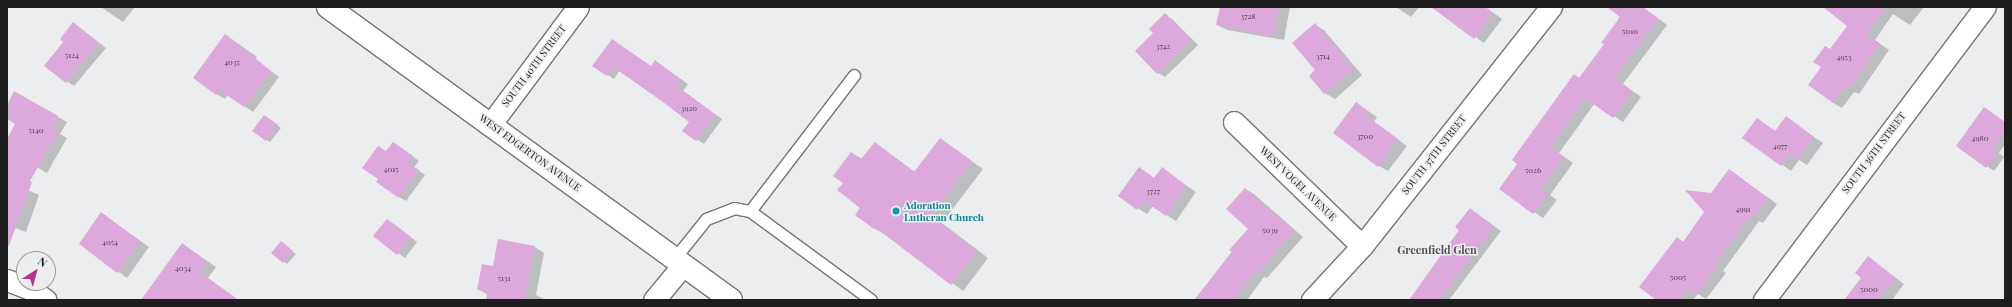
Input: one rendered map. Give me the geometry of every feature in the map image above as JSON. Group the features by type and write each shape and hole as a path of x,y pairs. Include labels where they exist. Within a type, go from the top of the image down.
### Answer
{"street":[{"name":"WEST EDGERTON AVENUE","path":"328,7 731,300"},
{"name":"SOUTH 40TH STREET","path":"490,124 578,7"},
{"name":"SOUTH 37TH STREET","path":"1312,300 1362,246 1551,7"},
{"name":"SOUTH 36TH STREET","path":"1764,300 1985,7"},
{"name":"WEST VOGEL AVENUE","path":"1234,122 1362,246"},
{"path":"654,300 678,262"},
{"path":"7,280 30,289 46,300"}],"lane":[{"path":"750,211 854,75"},
{"path":"678,262 706,219 734,208 750,211 871,300"}],"building":[{"path":"1220,7 1279,7 1274,36 1216,25"},
{"path":"1431,7 1485,7 1493,13 1474,39"},
{"path":"1607,7 1642,7 1658,19 1614,78 1632,91 1613,118 1585,98 1550,147 1564,157 1541,189 1548,194 1533,214 1499,189 1517,164 1512,160 1574,74 1579,78 1604,44 1601,43 1620,17"},
{"path":"1823,7 1886,7 1866,34 1880,44 1849,90 1845,87 1833,103 1808,85 1821,67 1813,62 1825,46 1830,49 1847,26"},
{"path":"1165,13 1191,40 1157,74 1135,51 1153,33 1149,29"},
{"path":"73,22 99,43 66,83 44,66 63,42 60,39"},
{"path":"1315,23 1354,69 1324,94 1309,76 1315,70 1292,43"},
{"path":"225,34 271,71 244,107 219,90 216,95 193,78"},
{"path":"612,39 651,66 655,60 681,80 677,86 716,115 696,141 682,131 689,122 663,102 613,67 607,76 592,66"},
{"path":"14,91 58,116 52,128 58,132 30,181 32,182 9,246 7,246 7,139 15,124 7,119 7,105"},
{"path":"1356,102 1368,111 1365,115 1398,139 1378,167 1333,133"},
{"path":"1984,107 2005,122 2005,131 1992,148 1998,152 1986,168 1956,146"},
{"path":"264,115 278,125 266,141 252,131"},
{"path":"1786,116 1814,137 1797,160 1789,154 1781,166 1742,138 1757,118 1775,131"},
{"name":"Adoration Lutheran Church","path":"940,138 972,161 931,216 977,251 951,285 876,228 874,229 855,215 860,208 837,190 843,183 833,176 851,152 861,159 875,142 914,172"},
{"path":"393,142 413,156 408,163 419,170 399,198 376,182 378,179 362,168 378,146 386,151"},
{"path":"1139,167 1154,178 1162,167 1187,186 1166,216 1144,201 1137,210 1118,196"},
{"path":"1729,169 1768,198 1753,219 1750,216 1714,265 1717,267 1696,295 1688,289 1680,300 1656,300 1639,287 1677,237 1683,242 1704,212 1685,190 1711,193"},
{"path":"1245,188 1294,231 1257,274 1255,272 1233,300 1194,300 1232,252 1229,250 1248,229 1226,209"},
{"path":"1470,208 1494,226 1439,300 1409,300 1459,230 1455,227"},
{"path":"101,212 140,241 117,273 79,244"},
{"path":"387,219 411,237 397,255 373,236"},
{"path":"498,239 535,246 525,300 486,300 488,292 477,290 482,264 493,266"},
{"path":"281,241 293,251 283,263 271,253"},
{"path":"182,243 207,261 199,272 238,300 141,300"},
{"path":"1868,256 1896,278 1878,300 1844,300 1861,278 1855,273"}],"place":[{"name":"Adoration Lutheran Church","path":"896,211"}],"district":[{"name":"Greenfield Glen","path":"1437,250"}]}
